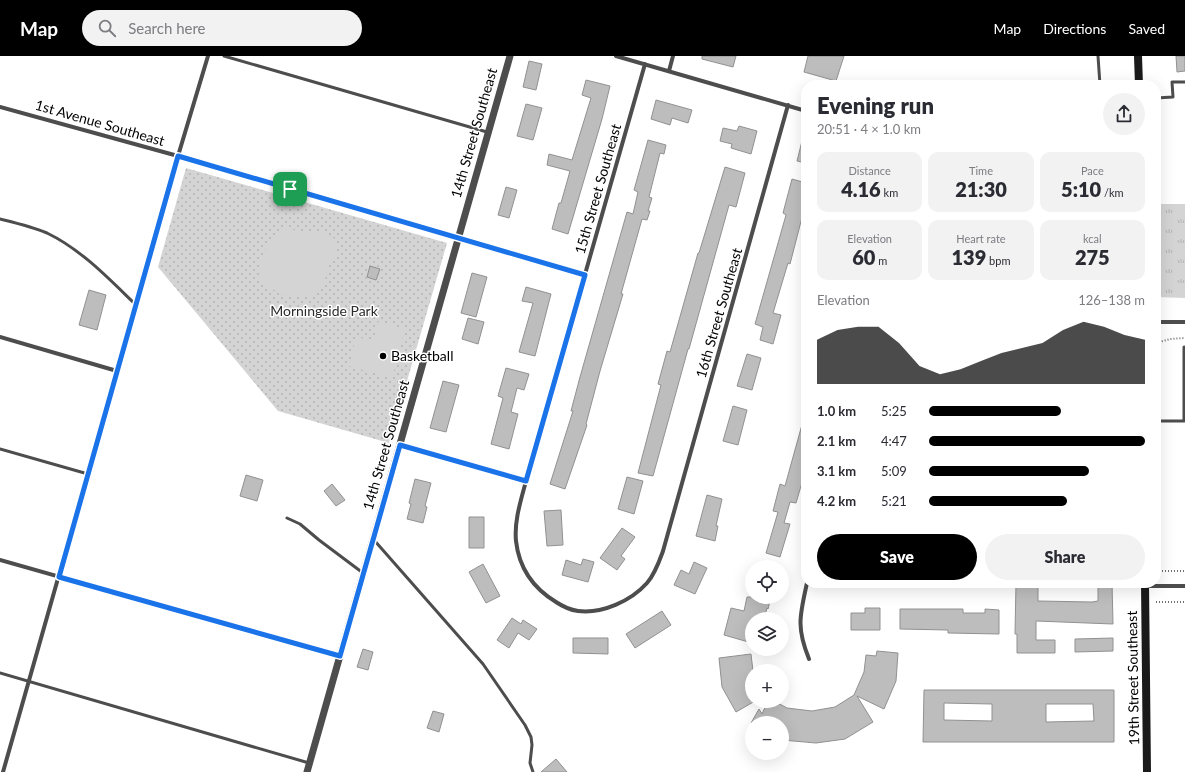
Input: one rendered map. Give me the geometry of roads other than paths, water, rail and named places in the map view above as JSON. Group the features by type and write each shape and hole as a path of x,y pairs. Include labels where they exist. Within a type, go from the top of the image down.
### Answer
{"main road":[{"path":"1138,56 1139,80"},
{"name":"19th Street Southeast","path":"1145,588 1147,772"}],"street":[{"path":"3,772 178,156 208,56"},
{"name":"14th Street Southeast","path":"307,772 510,56"},
{"path":"616,56 801,109"},
{"path":"669,71 673,56"},
{"name":"15th Street Southeast","path":"561,605 544,595 532,583 523,570 516,540 516,525 519,506 645,64"},
{"name":"16th Street Southeast","path":"561,605 578,611 595,610 624,601 647,583 656,569 663,551 788,105"},
{"name":"1st Avenue Southeast","path":"0,107 178,156 585,275"},
{"path":"1161,322 1185,322"},
{"path":"0,337 117,371"},
{"path":"400,445 526,481"},
{"path":"0,560 340,656"},
{"path":"1161,585 1185,586"},
{"path":"806,588 800,615 800,627 803,644 808,659"}],"lane":[{"path":"224,56 488,132"},
{"path":"1098,56 1100,80"},
{"path":"1161,98 1173,97 1172,82 1185,82"},
{"path":"0,219 46,233 68,245 114,283 136,306"},
{"path":"1161,421 1184,421 1184,347"},
{"path":"0,449 88,474"},
{"path":"287,518 300,524 363,573"},
{"path":"373,538 484,664 525,725 531,737 532,745 530,763 533,772"},
{"path":"0,673 309,763"}],"place":[{"name":"Basketball","path":"383,356"}],"park label":[{"name":"Morningside Park","path":"324,311"}]}
